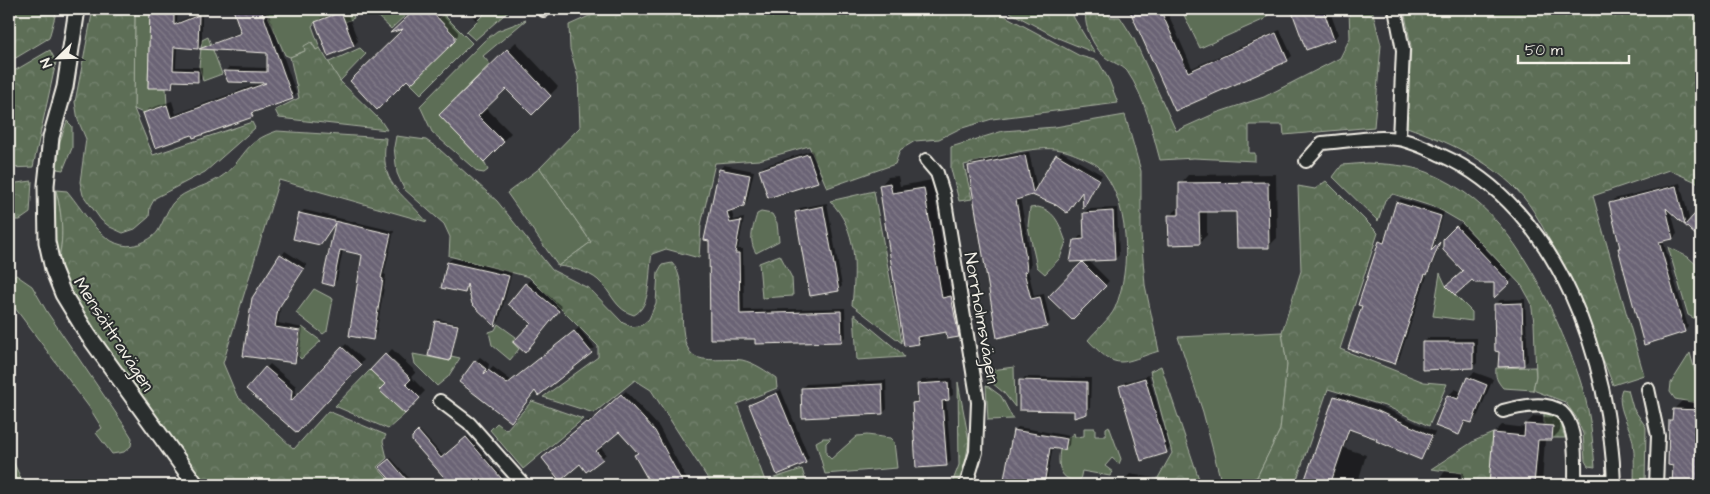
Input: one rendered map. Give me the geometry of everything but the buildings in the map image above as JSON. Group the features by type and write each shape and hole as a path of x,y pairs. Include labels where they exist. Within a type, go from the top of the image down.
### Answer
{"street":[{"name":"Mensättravägen","path":"78,9 65,87 51,137 47,172 45,214 47,242 53,269 64,294 88,335 196,485"},
{"path":"1395,9 1403,50 1400,139"},
{"path":"1306,161 1322,143 1400,139 1453,160 1499,193 1519,213 1556,267 1583,324 1594,357 1609,424 1614,483 1575,483 1572,431 1566,416 1560,410 1539,404 1527,404 1503,411"},
{"name":"Norrholmsvägen","path":"926,160 937,173 944,196 978,402 976,452 966,485"},
{"path":"1648,390 1658,436 1656,485"},
{"path":"440,401 469,424 524,485"}],"green space":[{"path":"9,9 57,9 49,38 9,62"},
{"path":"93,9 135,9 134,109 153,155 252,122 255,128 205,172 155,198 150,207 149,217 135,229 123,233 101,220 83,195 80,182 86,139 78,120 75,102"},
{"path":"135,9 150,9 148,87 166,88 167,105 143,113 134,109"},
{"path":"265,9 351,9 354,18 345,22 341,12 315,22 312,26 320,48 316,50 312,42 305,51 290,57 285,55"},
{"path":"381,9 402,9 407,14 391,29 375,14"},
{"path":"489,9 511,9 475,40 466,32"},
{"path":"605,9 992,9 1080,56 1098,61 1109,80 1118,103 992,119 959,129 939,139 915,141 900,150 895,164 827,188 809,146 759,160 715,163 701,225 699,258 666,249 652,254 647,297 640,311 634,315 622,309 603,285 594,277 579,270 558,266 591,242 540,168 580,127 578,77 570,49 569,25"},
{"path":"1004,9 1072,9 1074,18 1095,53 1058,38"},
{"path":"1087,9 1106,9 1110,17 1120,17 1134,39 1176,131 1216,113 1264,97 1340,58 1350,38 1349,9 1372,9 1381,45 1374,127 1284,135 1283,125 1249,125 1249,153 1255,153 1255,161 1194,158 1160,160 1139,92 1127,71 1105,57 1097,48 1087,28"},
{"path":"1190,9 1272,9 1265,19 1200,48 1183,13"},
{"path":"1404,9 1701,9 1701,184 1669,170 1593,196 1644,375 1613,385 1564,269 1538,219 1516,189 1505,178 1465,152 1407,127 1411,46"},
{"path":"443,14 472,43 421,94 411,84 457,38 439,19"},
{"path":"526,20 483,56 490,64 439,115 484,162 488,170 484,173 478,172 432,132 420,106 484,41 497,31"},
{"path":"208,37 222,74 203,81 199,66 202,40"},
{"path":"311,42 316,50 320,48 340,81 381,121 387,130 279,118 275,110 299,98 290,57 305,51 304,46"},
{"path":"360,48 366,54 340,81 327,63"},
{"path":"50,50 56,62 33,167 9,168 9,74"},
{"path":"1125,115 1141,171 1141,234 1145,285 1159,351 1121,362 1107,357 1088,340 1115,308 1124,274 1126,255 1122,215 1117,197 1099,167 1093,162 1075,154 1050,149 1039,149 1000,156 964,165 972,199 959,201 951,169 951,147 1003,131 1055,127"},
{"path":"67,121 72,126 72,148 63,170 57,169 60,141"},
{"path":"277,131 386,138 386,167 389,177 400,194 427,222 279,180 223,363 237,396 294,449 328,411 386,435 383,441 387,458 377,467 393,485 208,485 190,466 77,304 57,264 60,255 62,227 56,190 67,191 97,230 106,238 127,246 139,244 150,239 156,233 172,204 183,194 212,182 225,174 252,144 266,135"},
{"path":"396,136 426,140 439,149 497,201 552,270 590,289 623,323 633,327 642,325 649,319 656,303 658,272 662,265 672,263 678,272 680,283 684,336 687,347 693,355 709,360 747,361 776,378 777,388 737,404 765,481 802,469 807,485 712,485 651,390 635,380 594,413 543,397 598,357 598,346 529,277 449,256 450,237 444,224 404,189 397,173 394,147"},
{"path":"1390,164 1412,168 1427,172 1451,184 1472,198 1508,234 1547,300 1575,366 1589,417 1595,467 1588,466 1585,461 1583,434 1576,417 1565,402 1533,390 1536,376 1534,322 1531,302 1522,286 1461,222 1437,208 1393,194 1385,200 1378,221 1333,177 1342,165"},
{"path":"540,168 591,242 558,266 507,193"},
{"path":"32,181 30,213 20,220 9,220 9,184"},
{"path":"1326,181 1378,233 1340,349 1424,382 1447,384 1429,426 1388,407 1328,389 1295,485 1238,485 1257,477 1280,430 1287,365 1282,332 1301,271 1298,186 1315,189"},
{"path":"56,190 62,227 60,255 57,264 55,235"},
{"path":"874,191 902,343 852,305 853,250 846,224 830,201"},
{"path":"1038,207 1053,216 1066,242 1060,258 1045,274 1037,267 1028,226 1030,208"},
{"path":"761,212 772,214 777,223 779,241 756,253 752,243 752,234 757,214"},
{"path":"1668,247 1688,257 1701,269 1701,322 1688,315"},
{"path":"780,255 792,278 793,296 762,298 759,263"},
{"path":"1440,273 1446,286 1472,312 1472,321 1433,316"},
{"path":"16,275 32,286 47,312 132,438 131,446 124,452 112,454 96,433 102,428 89,407 9,300 9,278"},
{"path":"314,289 333,299 327,331 323,334 296,313"},
{"path":"854,314 901,353 904,357 857,360"},
{"path":"498,324 516,337 512,342 519,349 510,360 492,345 489,332 495,330"},
{"path":"302,327 321,341 301,359 298,356"},
{"path":"1282,332 1287,365 1280,430 1257,477 1238,485 1222,485 1203,412 1178,337"},
{"path":"1690,353 1701,392 1701,404 1675,399 1670,392 1671,383"},
{"path":"413,354 450,361 451,356 460,358 448,377 437,386 415,364"},
{"path":"1161,366 1201,485 1154,485 1172,453 1150,371"},
{"path":"1014,367 1015,407 1004,393 986,378 984,371"},
{"path":"1535,367 1536,376 1533,390 1503,388 1496,376 1496,368"},
{"path":"370,370 385,384 379,390 405,414 388,429 335,406"},
{"path":"958,382 969,441 962,480 959,485 945,485 952,483 959,465"},
{"path":"986,385 1001,396 1013,419 988,420"},
{"path":"1622,389 1628,390 1633,408 1646,427 1645,485 1634,485 1633,442 1620,402"},
{"path":"532,401 583,419 523,469 490,430 497,423 506,430"},
{"path":"1548,412 1561,422 1565,438 1552,438 1553,426 1544,425 1544,413"},
{"path":"1109,426 1121,459 1119,464 1112,458 1105,466 1113,472 1110,476 1082,471 1080,480 1068,479 1064,476 1061,472 1059,456 1060,450 1065,450 1067,439 1074,433 1075,437 1084,436 1084,428 1095,428 1095,436 1106,436 1106,428"},
{"path":"1493,433 1489,485 1461,485 1462,473 1431,469 1474,441"},
{"path":"867,435 890,438 894,442 897,468 825,474 816,442 823,438 831,438 826,443 826,454 831,459 857,436"},
{"path":"11,457 24,485 9,485 9,458"}]}
